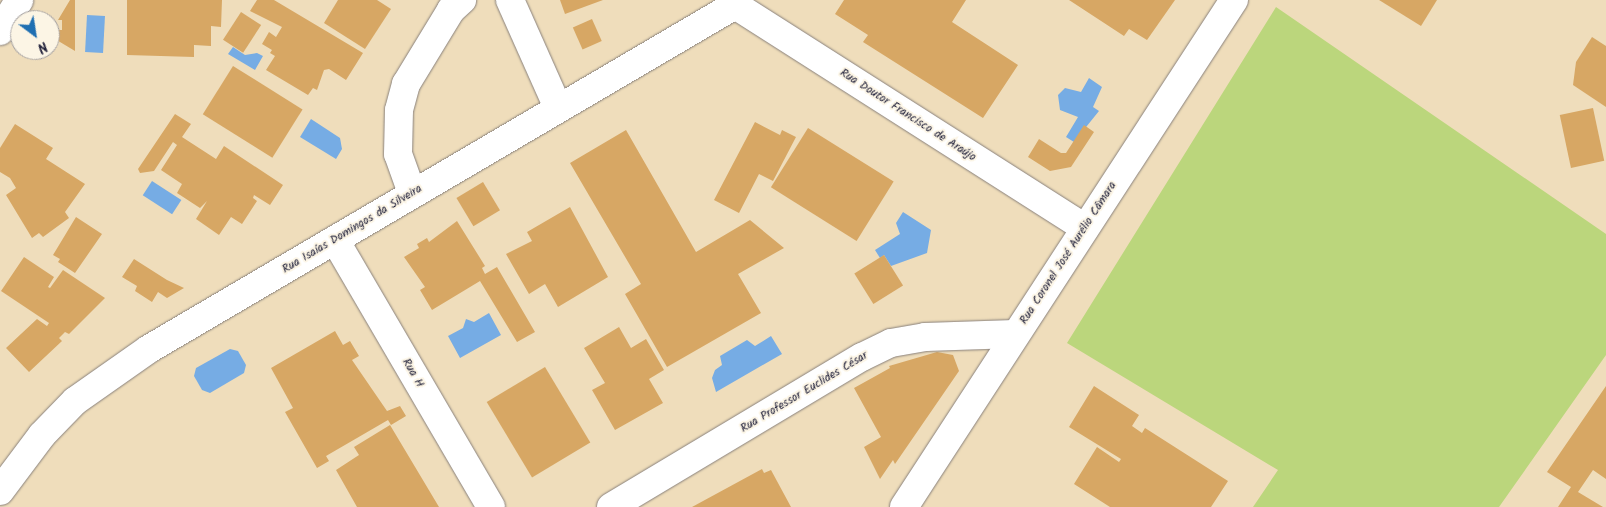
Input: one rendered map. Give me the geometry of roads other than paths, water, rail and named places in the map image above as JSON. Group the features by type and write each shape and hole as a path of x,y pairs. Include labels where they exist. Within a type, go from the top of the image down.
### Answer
{"street":[{"path":"0,31 19,0"},
{"path":"412,193 398,154 399,110 406,84 451,10 462,0"},
{"path":"510,0 558,108"},
{"name":"Rua Coronel José Aurélio Câmara","path":"904,507 1234,0"},
{"name":"Rua Isaías Domingos da Silveira","path":"0,491 42,434 75,401 149,349 734,2"},
{"name":"Rua Doutor Francisco de Araújo","path":"734,2 1085,228"},
{"name":"Rua H","path":"335,240 491,507"},
{"name":"Rua Professor Euclides César","path":"611,507 862,357 891,343 925,338 1015,334"}],"water":[{"path":"87,15 105,16 103,53 85,52"},
{"path":"233,47 245,55 257,53 263,56 255,70 228,54"},
{"path":"1089,78 1102,87 1093,107 1099,111 1074,142 1066,137 1078,117 1060,110 1058,95 1065,88 1081,92"},
{"path":"311,119 340,138 342,149 336,159 300,137"},
{"path":"152,181 181,200 172,214 143,195"},
{"path":"903,212 931,230 927,253 891,266 884,255 880,258 875,250 900,234 896,223"},
{"path":"489,313 501,335 460,358 448,336 463,328 466,319 474,322"},
{"path":"771,336 782,354 716,392 712,378 715,370 722,365 720,356 747,340 755,346"},
{"path":"230,349 238,351 246,365 244,373 210,393 202,390 194,376 196,368"}]}
